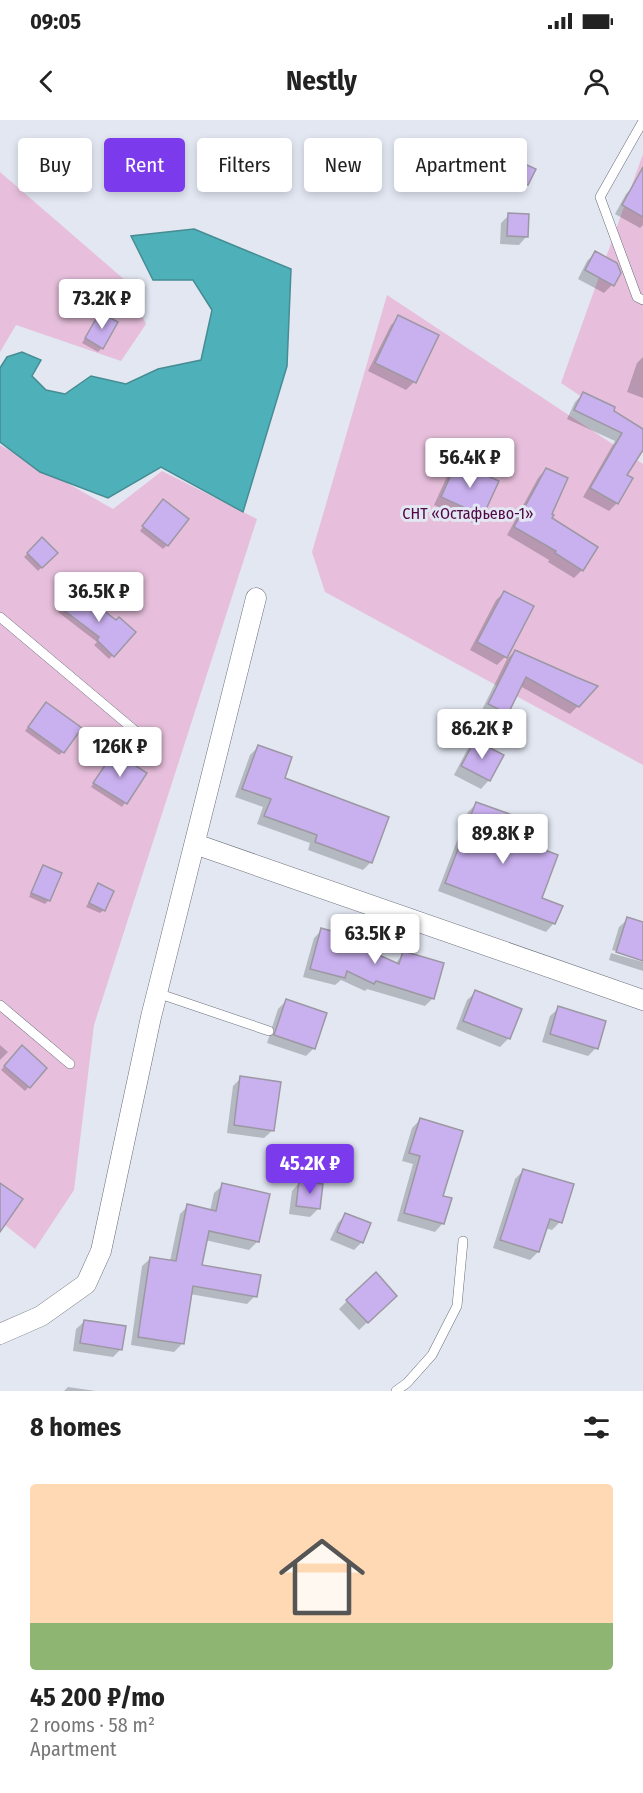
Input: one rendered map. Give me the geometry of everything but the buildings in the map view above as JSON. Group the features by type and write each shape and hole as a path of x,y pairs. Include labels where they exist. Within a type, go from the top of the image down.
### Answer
{"street":[{"path":"0,1334 41,1316 86,1284 101,1251 157,993 256,598"},
{"path":"195,844 643,1000"}],"lane":[{"path":"643,121 600,197 637,297 643,300"},
{"path":"0,617 145,739"},
{"path":"157,993 269,1031"},
{"path":"0,1005 70,1064"},
{"path":"396,1391 407,1383 432,1354 457,1305 463,1241"}],"green space":[{"path":"643,154 643,438 561,383"},
{"path":"0,172 18,188 18,192 23,192 126,281 146,324 121,361 16,325 0,352"},
{"name":"СНТ «Остафьево-1»","path":"387,295 643,464 643,765 325,592 312,552"},
{"path":"0,445 113,509 162,471 257,519 94,1025 74,1190 35,1249 0,1221"}],"water":[{"path":"194,229 291,269 287,366 243,512 161,467 108,498 40,472 0,442 0,368 7,357 22,352 41,360 32,376 46,390 65,394 91,376 126,384 158,369 201,360 212,310 193,280 153,280 131,236"}]}
